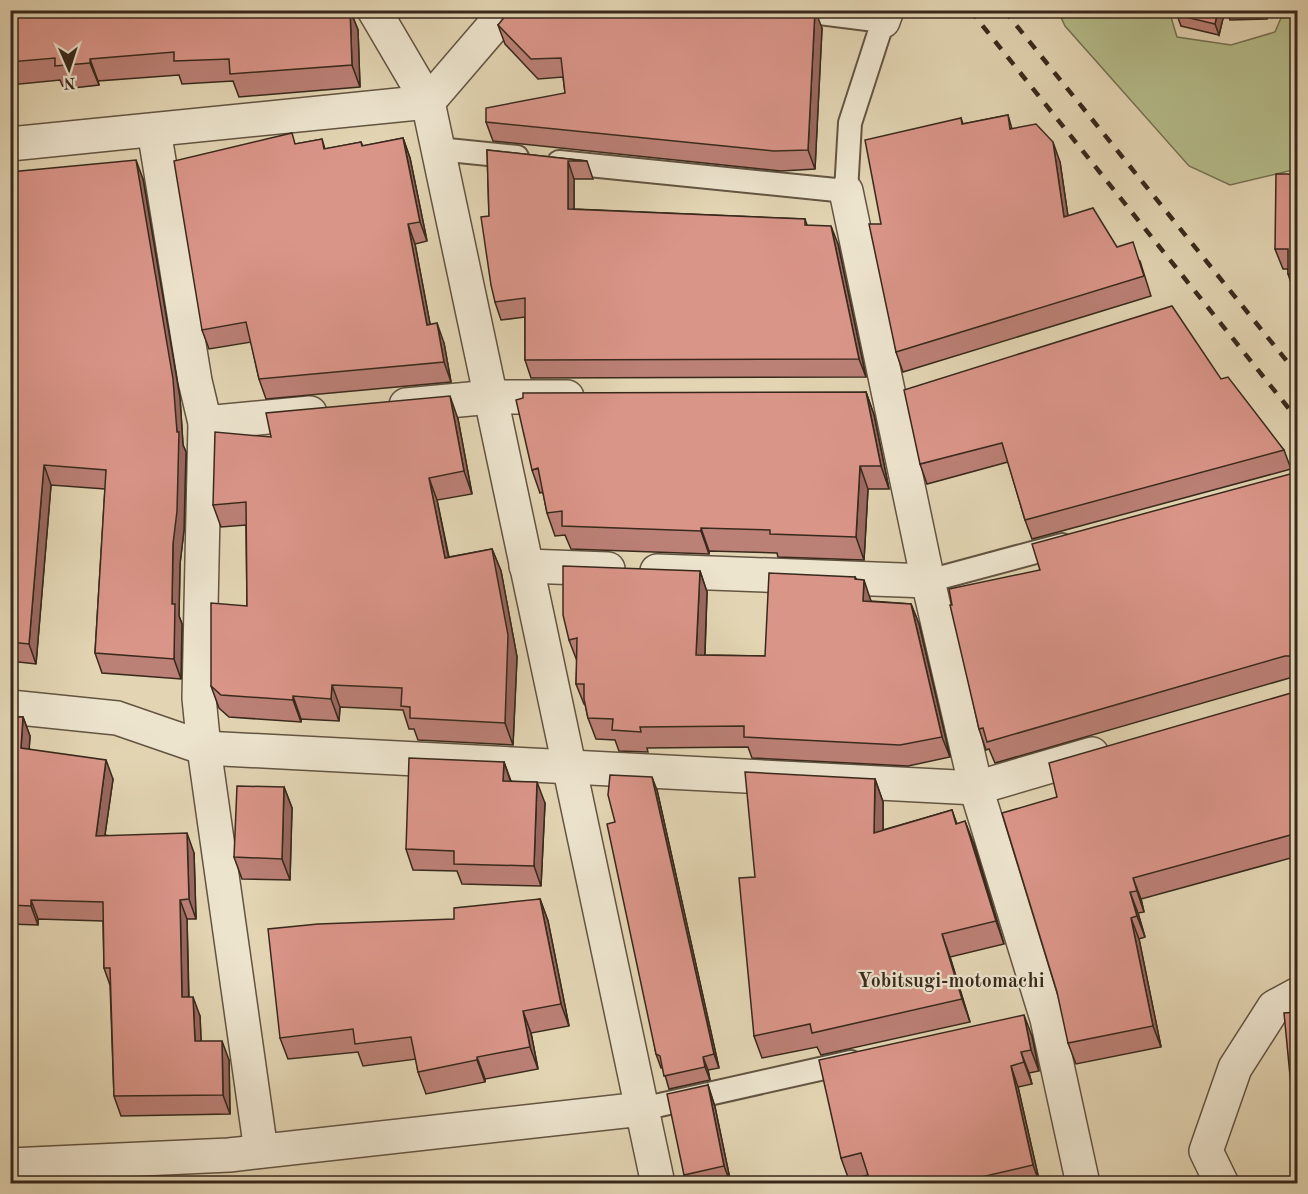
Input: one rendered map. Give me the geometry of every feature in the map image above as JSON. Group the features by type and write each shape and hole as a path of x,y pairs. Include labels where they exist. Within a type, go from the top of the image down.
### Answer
{"street":[{"path":"374,10 428,102 658,1184"},
{"path":"11,143 428,102 507,10"},
{"path":"154,130 195,381 205,423 199,698 204,748 261,1151"},
{"path":"846,191 928,581 976,788 1036,1022 1083,1184"},
{"path":"854,396 889,396 923,386"},
{"path":"372,408 491,397 597,397"},
{"path":"205,423 336,411"},
{"path":"526,566 928,581"},
{"path":"10,707 117,718 204,748 976,788 1115,748"},
{"path":"1222,1184 1206,1151 1234,1068 1274,1007 1298,994"},
{"path":"10,1165 229,1155 642,1108"}],"lane":[{"path":"438,149 846,191 850,123 885,16 796,10"},
{"path":"928,581 1078,541"},
{"path":"642,1108 874,1057"}],"green space":[{"path":"1058,11 1171,11 1177,37 1231,45 1275,32 1284,11 1297,11 1297,169 1230,185 1189,166 1065,26"}],"building":[{"path":"10,10 350,10 352,65 230,74 229,59 174,61 174,52 90,59 90,63 55,66 55,58 10,62"},
{"path":"510,10 815,10 808,150 774,151 486,122 486,108 565,93 561,58 531,59 498,25"},
{"path":"1178,10 1218,10 1215,24 1177,15"},
{"path":"1008,115 1010,129 1036,124 1053,142 1064,217 1093,208 1117,247 1133,242 1144,276 896,352 869,224 881,224 865,140 961,118 962,124"},
{"path":"292,133 295,144 322,139 324,149 361,142 362,146 403,138 420,222 408,224 427,325 437,323 444,362 259,379 246,322 202,330 174,161"},
{"path":"487,150 587,161 568,161 568,209 805,219 805,225 831,226 859,359 525,360 525,298 495,302 491,285 481,217 489,216"},
{"path":"136,160 173,379 177,432 179,432 177,511 173,544 174,659 95,653 106,470 44,465 29,644 10,642 10,172"},
{"path":"1276,174 1298,174 1298,274 1288,274 1288,249 1275,249"},
{"path":"1172,306 1221,379 1228,377 1284,450 1025,520 1002,443 920,464 904,390"},
{"path":"866,392 881,466 860,466 856,537 770,534 770,530 701,528 701,531 562,526 562,511 547,513 538,468 532,470 516,400 523,398 523,393"},
{"path":"450,396 464,471 429,478 445,558 492,549 508,635 505,723 410,718 410,707 401,706 402,688 332,685 331,699 293,696 293,700 221,695 211,686 211,603 247,606 246,502 213,505 215,432 271,437 266,413"},
{"path":"1298,471 1298,657 1285,656 987,742 983,728 979,729 950,605 952,605 949,589 1040,570 1032,544"},
{"path":"563,566 700,571 696,655 765,656 769,573 855,577 855,579 864,580 863,601 911,604 942,737 900,745 744,737 744,726 640,727 641,732 612,730 613,719 588,718 584,684 576,684 577,638 569,640 563,615"},
{"path":"1298,691 1298,833 1133,878 1137,891 1130,892 1137,916 1131,918 1153,1026 1068,1043 1057,992 1002,813 1057,797 1049,763"},
{"path":"10,717 23,717 21,748 106,760 96,836 187,833 189,899 180,900 182,997 193,997 195,1041 222,1041 223,1095 114,1096 110,968 104,968 103,902 31,900 31,906 10,905"},
{"path":"409,758 504,762 503,781 537,782 534,866 454,864 454,851 406,849"},
{"path":"745,772 875,779 874,833 952,810 956,824 965,821 996,921 942,934 962,999 812,1033 810,1024 754,1036 739,878 755,877"},
{"path":"610,775 652,777 714,1054 703,1057 705,1067 664,1076 660,1056 656,1054 607,824 615,822 608,795"},
{"path":"237,786 284,787 282,859 234,857"},
{"path":"540,899 561,1004 523,1011 530,1047 418,1072 411,1037 355,1044 353,1029 280,1038 268,929 318,924 454,919 454,908"},
{"path":"1298,1012 1298,1159 1284,1013"},
{"path":"1024,1015 1031,1050 1021,1052 1024,1062 1011,1066 1033,1165 951,1184 871,1184 861,1153 841,1158 819,1060"},
{"path":"708,1085 724,1166 684,1175 667,1094"}],"railway":[{"path":"970,10 1298,420"},
{"path":"1004,10 1298,375"}],"district":[{"name":"Yobitsugi-motomachi","path":"951,982"}]}
